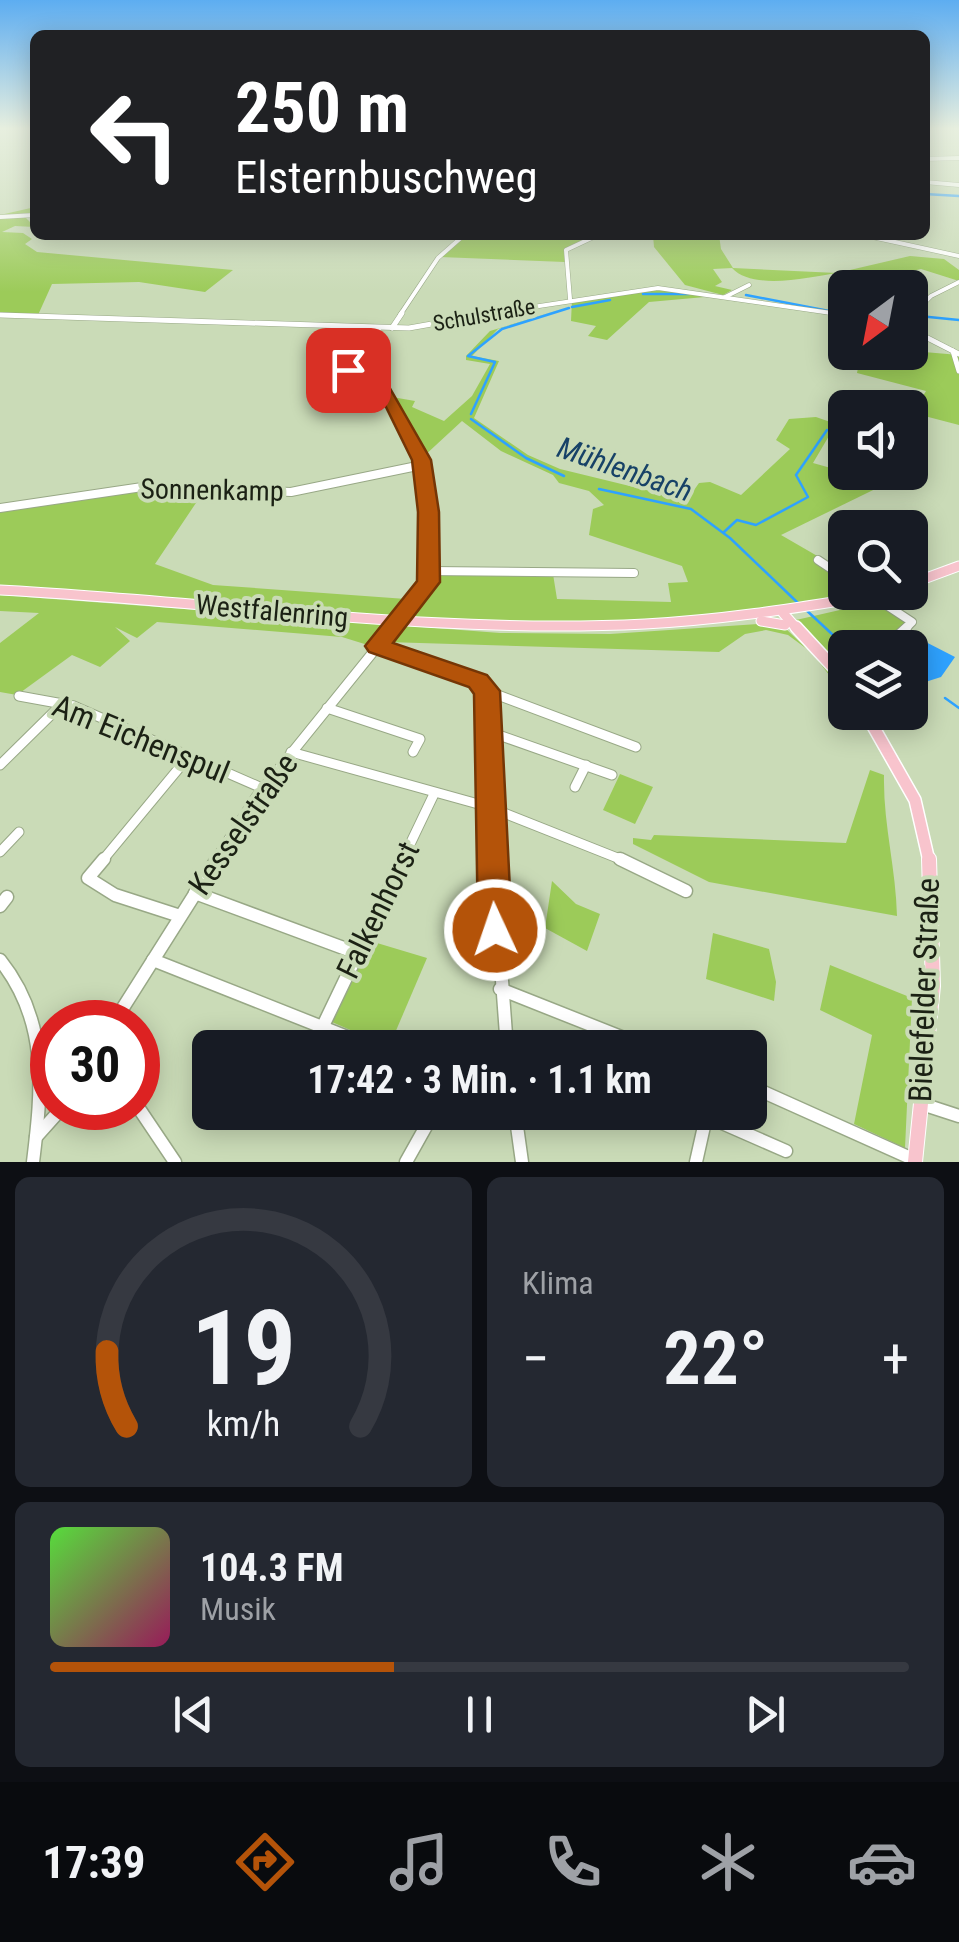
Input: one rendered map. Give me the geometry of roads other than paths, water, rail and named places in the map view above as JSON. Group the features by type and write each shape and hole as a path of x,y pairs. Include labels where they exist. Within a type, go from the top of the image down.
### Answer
{"main road":[{"path":"928,577 959,566"},
{"name":"Westfalenring","path":"0,590 465,626 604,628 781,617"},
{"path":"781,617 828,604"},
{"path":"781,617 828,662"},
{"name":"Bielefelder Straße","path":"875,730 913,794 927,849 932,969 915,1161"}],"street":[{"path":"0,217 30,215"},
{"path":"374,337 393,328 438,258 458,240"},
{"path":"570,299 566,250 587,240"},
{"path":"886,240 959,256"},
{"path":"928,299 959,282"},
{"path":"725,297 749,285"},
{"name":"Schulstraße","path":"0,315 417,327 644,288 828,312"},
{"path":"379,328 349,373 386,391 422,465 430,571 634,573"},
{"path":"928,340 957,357 959,371"},
{"name":"Sonnenkamp","path":"0,508 149,486 291,492 422,465"},
{"path":"818,560 828,567"},
{"name":"Kesselstraße","path":"128,1000 262,788 409,608 429,582 430,571"},
{"path":"892,610 912,622 903,630"},
{"path":"378,646 478,681 488,695 489,807 505,1030"},
{"path":"488,695 636,747"},
{"name":"Am Eichenspul","path":"19,696 64,702 262,788"},
{"path":"0,765 64,702"},
{"path":"326,708 420,739 413,752"},
{"path":"490,732 612,775"},
{"path":"292,752 489,807 618,858 686,892"},
{"path":"180,916 114,896 88,878 188,756"},
{"path":"575,787 586,765"},
{"name":"Falkenhorst","path":"323,1026 434,794"},
{"path":"0,852 19,832"},
{"path":"195,893 358,953"},
{"path":"0,960 27,998 36,1022 41,1063 32,1162"},
{"path":"153,960 332,1030"},
{"path":"500,990 603,1030"},
{"path":"767,1094 915,1161"},
{"path":"922,1104 959,1116"},
{"path":"36,1137 42,1130"},
{"path":"153,1130 174,1162"},
{"path":"406,1162 424,1130"},
{"path":"518,1130 522,1162"},
{"path":"696,1162 703,1130"},
{"path":"741,1130 786,1151"}],"water":[{"path":"928,643 955,657 941,677 928,681"}],"waterway":[{"path":"930,194 959,196"},
{"name":"Mühlenbach","path":"643,294 689,294"},
{"name":"Mühlenbach","path":"746,295 828,311"},
{"name":"Mühlenbach","path":"572,307 610,300"},
{"name":"Mühlenbach","path":"471,414 495,362 468,356 502,329 569,308"},
{"path":"928,317 959,320"},
{"name":"Mühlenbach","path":"471,419 526,458 564,476"},
{"path":"724,532 737,520 756,525 808,497 796,475 827,430"},
{"name":"Mühlenbach","path":"599,489 691,509 730,538 798,603"},
{"name":"Mühlenbach","path":"804,608 828,630"},
{"name":"Mühlenbach","path":"945,698 959,708"}]}
